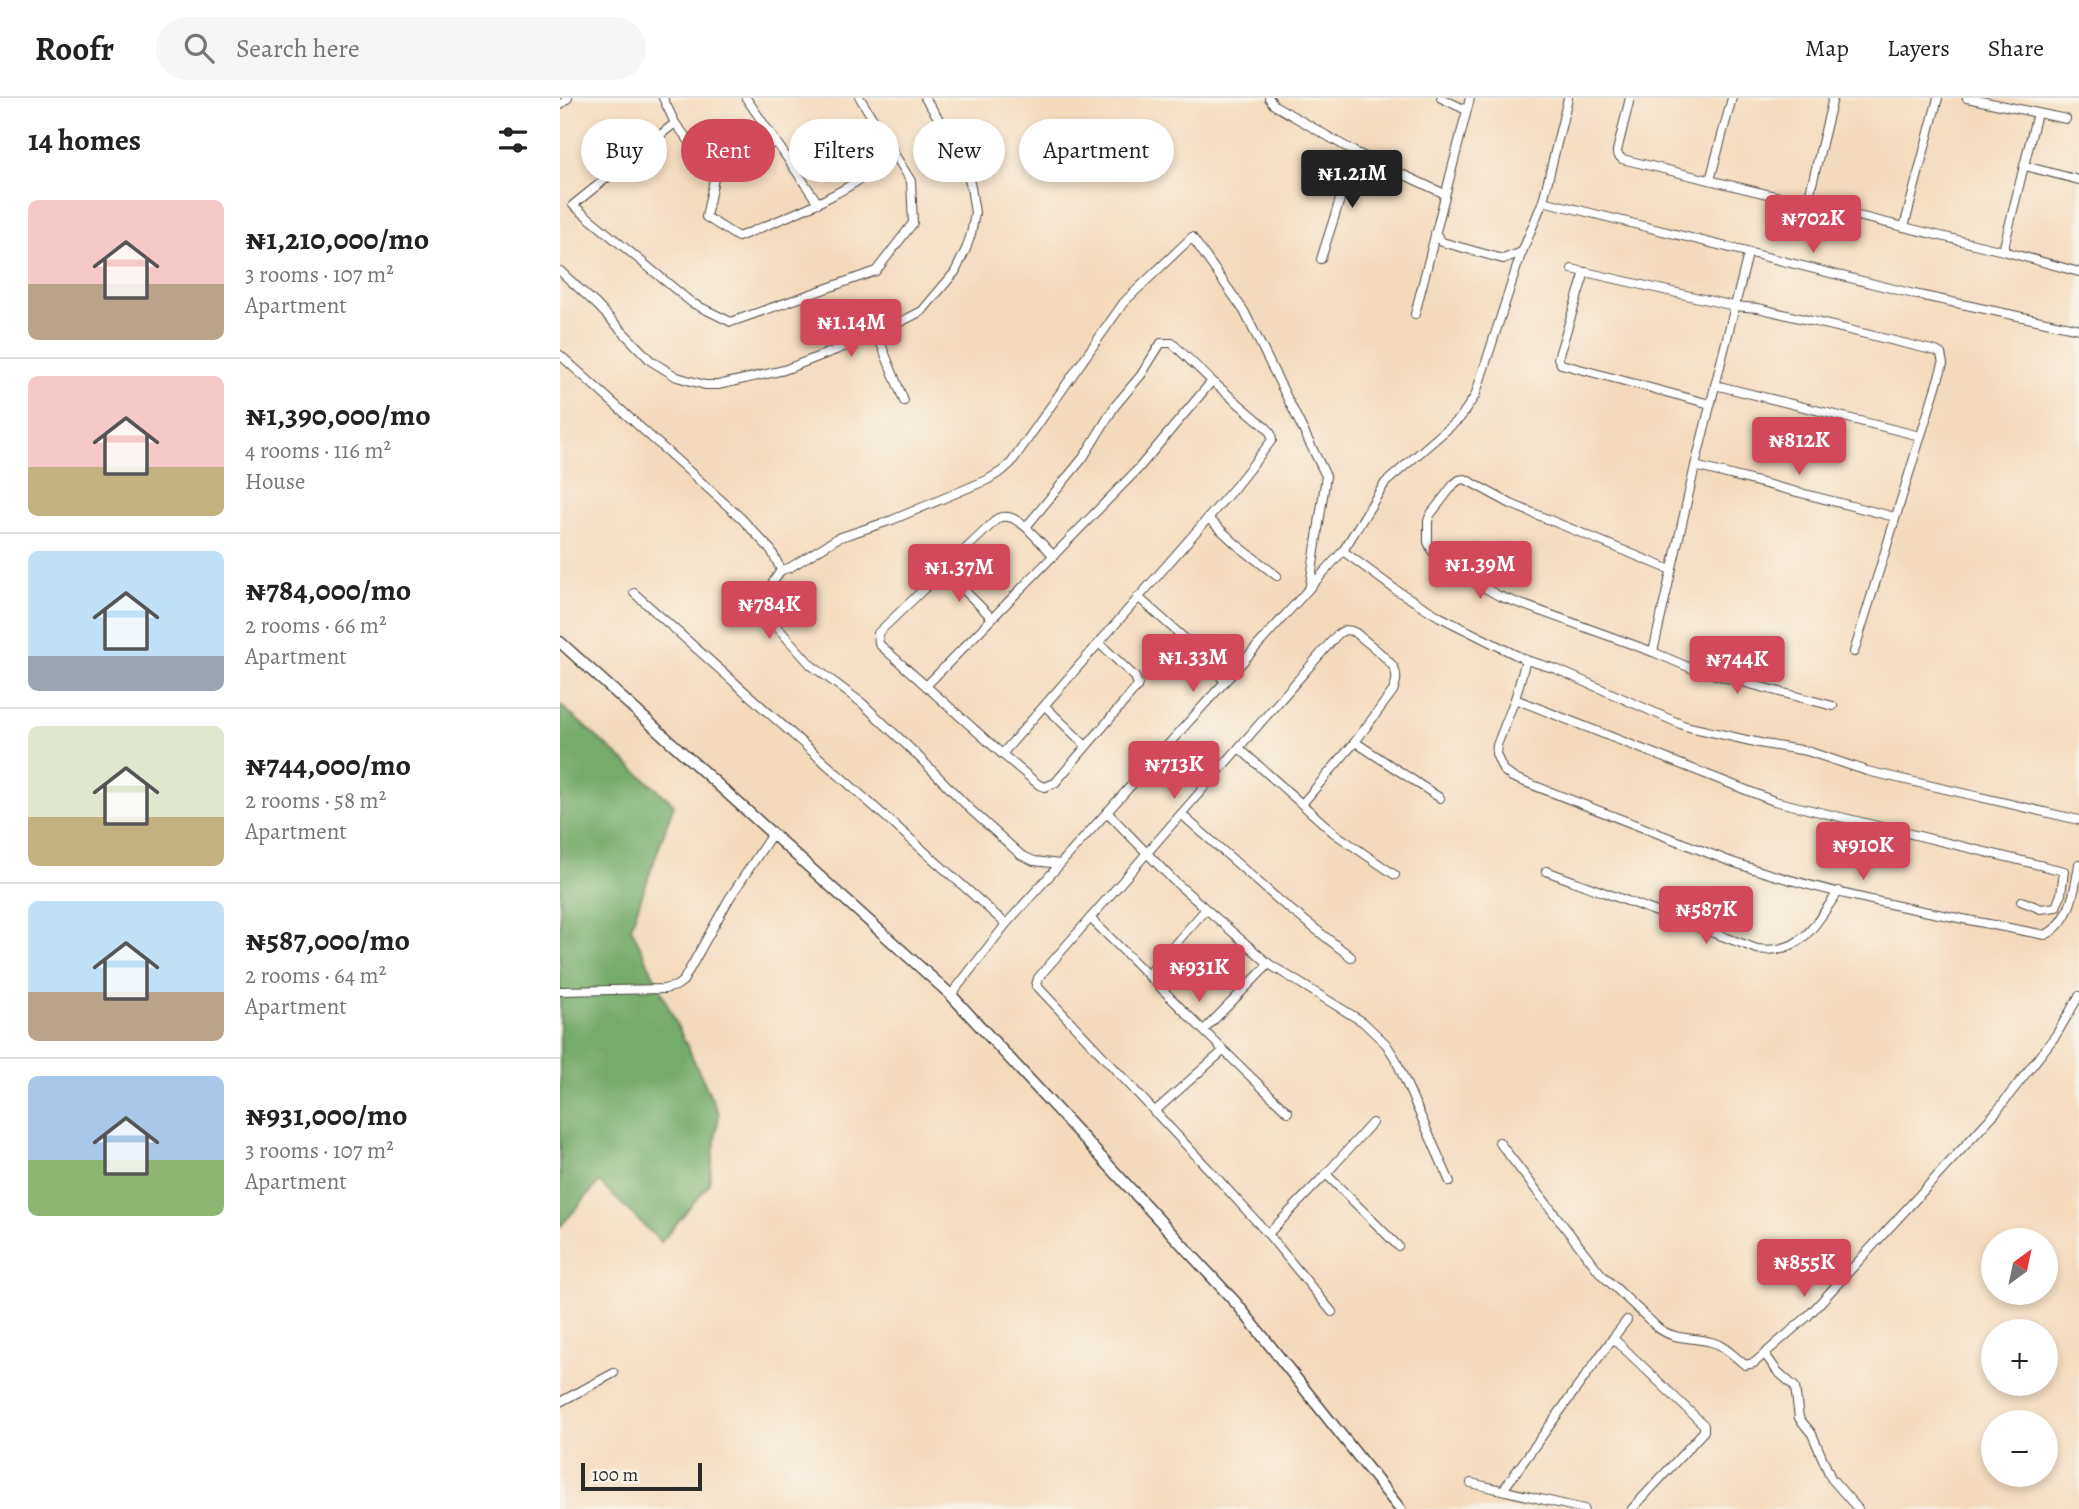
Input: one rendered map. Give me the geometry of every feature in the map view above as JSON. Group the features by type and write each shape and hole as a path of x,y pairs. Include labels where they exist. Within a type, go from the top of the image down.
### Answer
{"main road":[{"path":"560,642 951,995 1237,1304 1400,1509"}],"street":[{"path":"560,105 568,98"},
{"path":"663,98 681,131"},
{"path":"746,98 817,203"},
{"path":"860,98 873,119"},
{"path":"560,271 651,361 677,377 705,385 718,385 784,370 877,334 922,311 955,272 967,250 971,234 975,213 962,155 925,98"},
{"path":"1269,98 1274,105 1355,152 1445,194"},
{"path":"1441,98 1466,110"},
{"path":"1415,314 1469,98"},
{"path":"951,995 1006,924 1343,551 1385,483 1462,415 1481,383 1522,252 1543,201 1568,98"},
{"path":"1630,98 1617,151 1619,157 2079,272"},
{"path":"1710,180 1732,98"},
{"path":"1807,205 1833,98"},
{"path":"1904,227 1938,98"},
{"path":"1967,98 1988,100 2066,119"},
{"path":"2003,251 2038,113"},
{"path":"675,123 573,205 692,303 731,322 876,271 913,223 911,181 899,162"},
{"path":"1321,259 1355,152"},
{"path":"2025,166 2079,180"},
{"path":"713,182 706,217 738,237 817,203 854,182"},
{"path":"1543,201 1927,297 2079,329"},
{"path":"1435,233 1442,242 1503,259 1522,252"},
{"path":"1060,864 1034,861 1021,855 862,703 811,665 760,608 761,600 781,570 789,568 838,538 892,520 987,480 1002,471 1011,463 1124,302 1192,237 1244,310 1326,476 1310,586"},
{"path":"1653,652 1695,466 1748,254"},
{"path":"1572,269 1734,306 1758,308 1941,354 1943,364 1854,652"},
{"path":"1585,272 1558,358 1561,364 1710,404"},
{"path":"877,334 904,401"},
{"path":"1002,754 1243,478 1272,440 1271,434 1172,343 1166,341 1161,343 1141,375 1115,406 1083,458 1026,527"},
{"path":"560,355 741,518 771,550 781,570"},
{"path":"926,686 1138,469 1212,382"},
{"path":"1715,385 1920,436"},
{"path":"1695,466 1895,517"},
{"path":"1671,570 1511,504 1465,479 1454,484 1430,515 1428,522 1428,542 1432,551 1448,567 1499,596 1703,672 1833,706"},
{"path":"1054,556 1026,527 1012,517 998,518 878,633 879,644 1002,754 1045,787 1055,783 1138,684 1135,677 1099,643"},
{"path":"1208,518 1277,576"},
{"path":"1343,551 1396,590 1440,617 1525,660 1556,669 1685,726 1751,742 1807,751 1873,773 2079,820"},
{"path":"945,570 992,618"},
{"path":"634,593 1006,924"},
{"path":"1138,597 1183,636 1224,680"},
{"path":"1302,804 1355,742 1393,691 1397,678 1393,666 1356,632 1346,630 1337,635 1038,978 1036,985 1268,1234 1332,1311"},
{"path":"1525,660 1515,699 1497,745 1496,754 1503,770 1512,777 1759,871 1908,908 2045,935 2052,932 2067,914 2079,864"},
{"path":"1515,699 1774,801 2064,871 2060,901 2056,906 2041,909 2021,901"},
{"path":"1045,706 1086,746"},
{"path":"1355,742 1440,798"},
{"path":"1240,748 1342,840 1395,875"},
{"path":"1107,812 1146,854 1205,910 1269,964 1363,1022 1386,1044 1395,1058 1450,1182"},
{"path":"1181,814 1280,902 1351,957"},
{"path":"560,991 664,989 683,981 729,899 772,834"},
{"path":"1546,871 1758,949 1770,951 1786,949 1799,943 1839,891"},
{"path":"1149,975 1205,910"},
{"path":"2067,914 2079,919"},
{"path":"1090,918 1288,1112"},
{"path":"1204,1030 1269,964"},
{"path":"1499,1142 1601,1275 1664,1333 1678,1338 1719,1344 1745,1365 1754,1363 1808,1316 1996,1112 2056,1035 2079,996"},
{"path":"1154,1112 1223,1051"},
{"path":"1268,1234 1372,1123"},
{"path":"1326,1174 1398,1246"},
{"path":"1503,1490 1627,1320"},
{"path":"1613,1338 1704,1426 1704,1431 1632,1509"},
{"path":"1765,1354 1777,1371 1795,1387 1799,1418 1812,1434 1831,1478 1857,1509"},
{"path":"560,1402 614,1373"},
{"path":"1471,1483 1584,1509"}],"green space":[{"path":"560,705 674,804 631,927 719,1114 709,1184 661,1242 599,1182 560,1227"}]}
